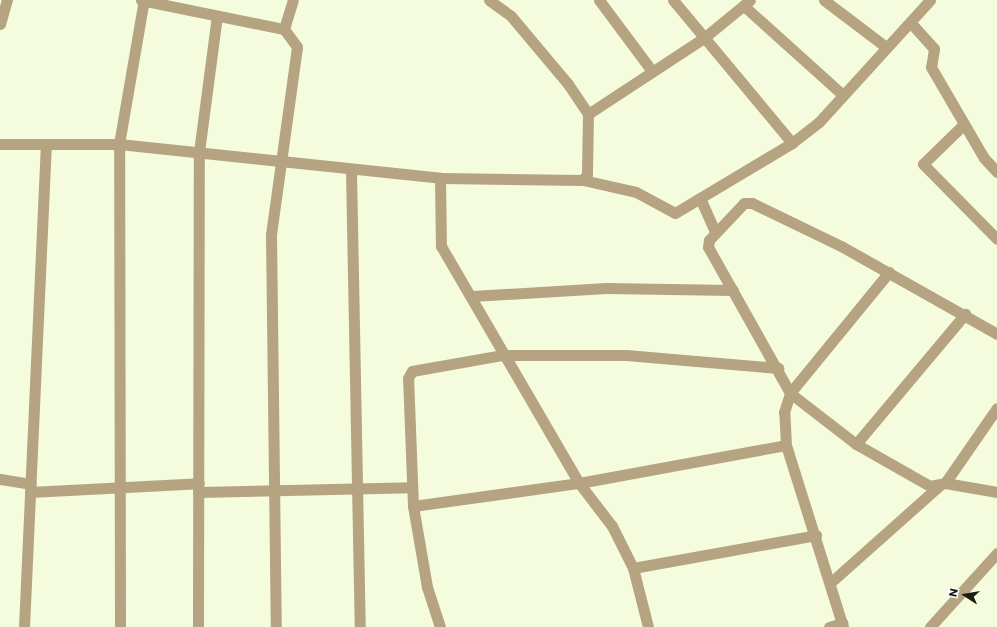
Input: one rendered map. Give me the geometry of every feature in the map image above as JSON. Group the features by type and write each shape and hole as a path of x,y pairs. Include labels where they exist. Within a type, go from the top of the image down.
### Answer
{"street":[{"path":"0,24 6,0"},
{"path":"120,627 119,144 142,0 164,1 217,16 284,29 294,40 297,54 279,163 271,234 276,627"},
{"path":"284,29 294,0"},
{"path":"489,0 511,16 568,84 588,114 587,174 583,180"},
{"path":"600,0 652,72"},
{"path":"673,0 792,143"},
{"path":"824,0 886,47"},
{"path":"0,144 119,144 199,152 351,171 440,178 583,180 636,192 672,214 792,143 819,122 930,0"},
{"path":"588,114 705,37 747,3 843,95"},
{"path":"198,627 199,152 217,16"},
{"path":"910,22 934,49 931,68 964,124 997,172"},
{"path":"964,124 923,164 997,239"},
{"path":"24,627 46,145"},
{"path":"351,171 360,627"},
{"path":"440,178 441,246 472,296 502,355 579,483 612,526 633,568 648,627"},
{"path":"700,198 715,232"},
{"path":"997,334 889,272 752,203 744,203 709,240 708,247 778,368 790,393 856,444 921,483 997,492"},
{"path":"830,627 843,625 816,535 786,445 784,412 790,393 889,272"},
{"path":"472,296 606,288 733,290"},
{"path":"856,444 964,314"},
{"path":"440,627 428,588 413,506 409,374 414,370 502,355 626,354 778,368"},
{"path":"830,583 942,485 997,408"},
{"path":"413,506 579,483 786,445"},
{"path":"0,479 30,488 199,488 274,491 412,487"},
{"path":"633,568 816,535"},
{"path":"930,627 997,552"}]}
